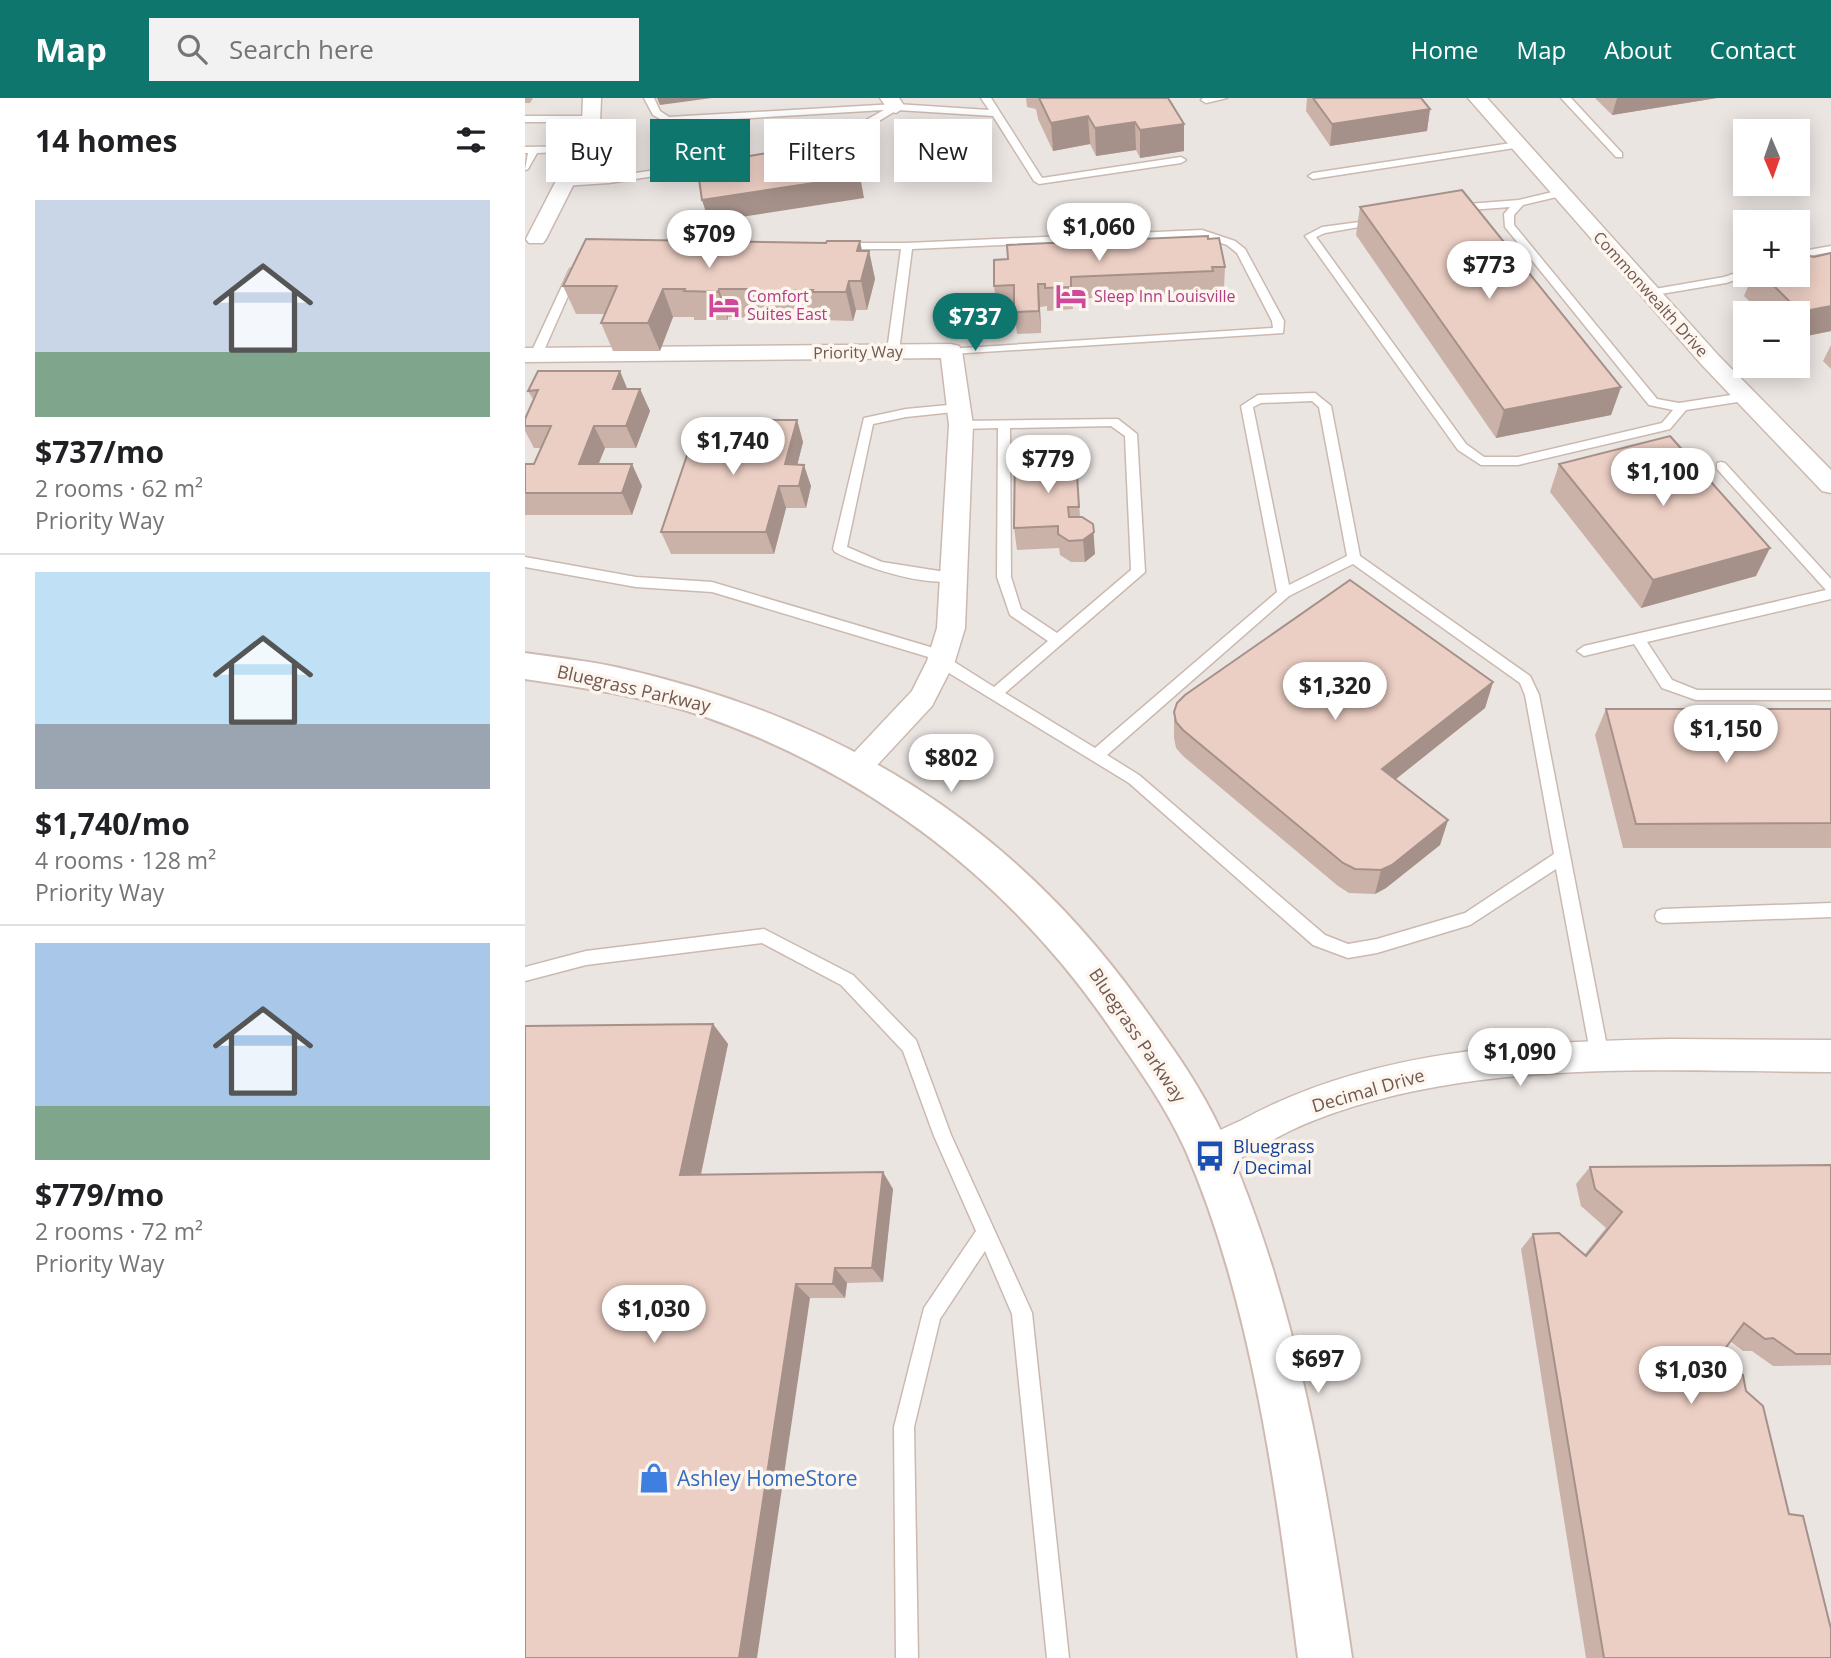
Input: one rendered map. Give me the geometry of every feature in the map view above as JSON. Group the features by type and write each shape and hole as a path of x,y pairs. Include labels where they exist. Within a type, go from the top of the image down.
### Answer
{"street":[{"path":"592,98 593,119"},
{"name":"Commonwealth Drive","path":"1480,98 1649,293 1744,397 1831,485"},
{"path":"525,260 531,239 563,183"},
{"path":"857,768 922,698 942,659 951,628 960,416 951,351"},
{"name":"Priority Way","path":"531,355 951,351"},
{"name":"Bluegrass Parkway","path":"525,666 585,674 693,698 772,726 876,777 971,844 1071,939 1124,1007 1189,1112 1210,1156 1248,1261 1288,1424 1312,1556 1325,1658"},
{"name":"Decimal Drive","path":"1210,1156 1282,1115 1380,1084 1450,1067 1499,1061 1600,1057 1831,1056"}],"lane":[{"path":"649,98 656,113 667,120 721,119 892,103 996,113"},
{"path":"986,98 1039,181 1181,160"},
{"path":"1206,100 1222,98"},
{"path":"1566,98 1619,155"},
{"path":"874,119 892,103"},
{"path":"525,119 546,119"},
{"path":"1313,176 1518,145"},
{"path":"525,167 529,150"},
{"path":"563,183 650,174"},
{"path":"1442,211 1519,203 1561,193"},
{"path":"1519,203 1509,214 1509,225 1653,402 1683,406 1744,397"},
{"path":"1389,219 1322,230 1310,236 1462,447 1481,461 1518,461 1666,426 1683,406"},
{"path":"826,246 907,246 1202,233 1231,243 1241,251 1278,321 1279,331 951,351"},
{"path":"893,351 907,246"},
{"path":"1810,252 1831,249"},
{"path":"531,355 578,263"},
{"path":"1649,293 1733,277"},
{"path":"1284,593 1247,406 1258,399 1315,397 1325,406 1354,558 1525,680 1532,695 1600,1057"},
{"path":"953,577 894,570 862,562 840,549 868,421 907,413 960,416 1004,424 1114,422 1131,434 1138,572 995,694"},
{"path":"1004,424 1004,577 1016,612 1058,641"},
{"path":"1721,466 1831,587"},
{"path":"1096,756 1284,593 1354,558"},
{"path":"525,562 636,582 712,587 942,659 1134,779 1319,940 1348,951 1377,946 1470,918 1562,857"},
{"path":"1584,652 1831,594"},
{"path":"1638,639 1667,684 1696,695 1831,695"},
{"path":"1663,916 1831,910"},
{"path":"525,974 586,958 764,936 847,980 910,1046 943,1136 1022,1313 1058,1658"},
{"path":"907,1658 904,1427 930,1315 986,1232"}],"shaded area":[{"path":"525,98 1831,98 1831,1658 525,1658"}],"building":[{"path":"1039,98 1168,98 1184,124 1140,130 1135,122 1095,128 1088,116 1051,123"},
{"path":"1313,98 1421,98 1430,109 1332,124"},
{"path":"764,154 764,182 820,182 702,200 699,182 750,182 750,156"},
{"path":"1462,190 1621,387 1504,410 1360,207"},
{"path":"1208,236 1208,239 1219,238 1225,267 1212,267 1213,271 1071,277 1071,287 1045,288 1045,284 1038,284 1039,311 1014,312 1014,285 994,286 994,260 1008,259 1007,245"},
{"path":"586,239 826,243 860,241 857,251 869,251 861,281 849,281 846,292 663,289 648,323 601,323 617,286 563,286"},
{"path":"1831,253 1831,306 1810,310 1810,301 1789,301 1775,287 1810,287 1810,256"},
{"path":"538,371 620,371 613,389 640,389 626,426 594,426 579,464 632,464 622,493 525,493 525,464 534,464 551,426 525,426 525,419 538,390 528,391"},
{"path":"699,420 797,420 785,464 804,465 799,486 779,486 766,532 661,532"},
{"path":"1670,436 1770,548 1653,580 1559,464"},
{"path":"1033,442 1033,449 1015,450 1013,459 1013,443"},
{"path":"1040,448 1040,460 1076,458 1079,507 1068,507 1069,517 1082,517 1093,524 1094,532 1083,540 1069,541 1058,534 1058,526 1014,528 1015,450"},
{"path":"1350,580 1493,682 1382,769 1448,820 1392,865 1381,870 1355,869 1343,863 1183,730 1176,722 1174,712 1177,703 1185,695"},
{"path":"1606,709 1831,709 1831,823 1636,824"},
{"name":"Ashley HomeStore","path":"713,1024 680,1175 883,1172 872,1268 835,1268 833,1284 796,1284 739,1658 525,1658 525,1026"},
{"path":"1831,1165 1831,1354 1796,1354 1773,1338 1765,1339 1744,1323 1719,1357 1743,1375 1746,1391 1763,1406 1789,1514 1803,1516 1831,1629 1831,1658 1604,1658 1533,1234 1559,1233 1586,1256 1622,1212 1595,1189 1590,1167"}],"place":[{"name":"Sleep Inn Louisville","path":"1071,296"},
{"name":"Comfort Suites East","path":"724,305"},
{"name":"Bluegrass / Decimal","path":"1210,1156"},
{"name":"Ashley HomeStore","path":"654,1478"}]}
